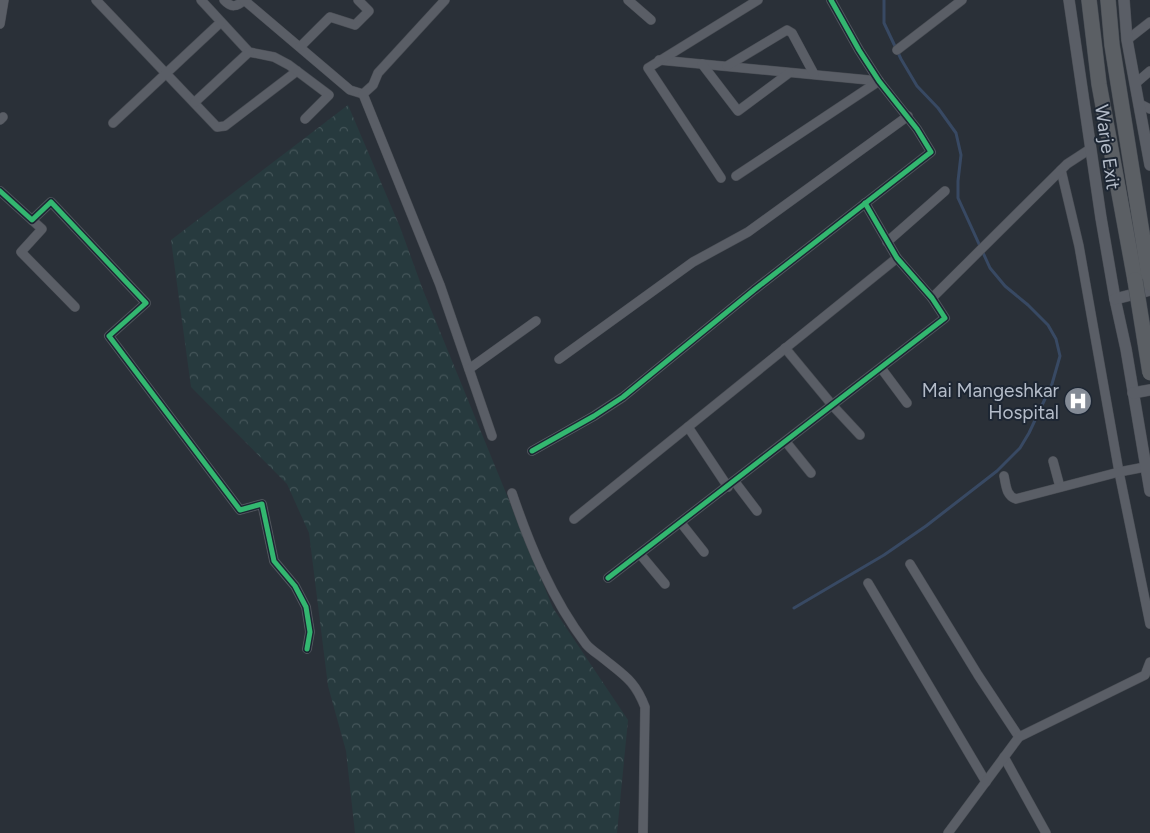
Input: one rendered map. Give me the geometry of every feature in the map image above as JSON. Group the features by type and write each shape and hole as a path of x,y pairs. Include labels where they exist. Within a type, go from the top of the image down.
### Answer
{"highway":[{"path":"1089,0 1099,84 1146,283"},
{"path":"1108,0 1112,45 1146,283 1150,373"}],"street":[{"path":"0,24 4,0"},
{"path":"201,0 249,52 274,57 297,71 329,95 305,119"},
{"path":"224,0 233,6 238,5 244,0 350,90 363,94"},
{"path":"300,47 330,17 355,25 369,10 358,0"},
{"path":"363,94 373,85 378,73 445,0"},
{"path":"628,0 651,20"},
{"path":"721,178 648,68 758,0"},
{"path":"532,451 594,416 623,397 864,203 931,152 908,116 880,81 859,50 831,0"},
{"path":"898,50 962,0"},
{"name":"Warje Exit","path":"1069,0 1090,149 1150,491"},
{"name":"Warje Exit","path":"1124,0 1127,40 1136,83 1145,106 1150,165"},
{"path":"97,1 217,127 226,126 297,71"},
{"path":"113,123 221,22"},
{"path":"1127,40 1150,22"},
{"path":"727,66 787,30 792,33 814,74"},
{"path":"195,102 249,52"},
{"path":"659,60 880,81"},
{"path":"702,64 738,110 789,72"},
{"path":"1136,83 1150,71"},
{"path":"736,176 880,81"},
{"path":"363,94 440,284 492,436"},
{"path":"559,359 693,262 748,232 908,116"},
{"path":"932,298 1067,164 1090,149"},
{"path":"1061,170 1079,246 1119,472 1150,624"},
{"path":"0,191 42,230 21,252 75,307"},
{"path":"887,242 945,191"},
{"path":"32,220 51,202 146,303 109,336 240,510 262,504 274,561 295,586 306,607 310,632 307,649"},
{"path":"608,578 945,318 932,298 897,258 864,203"},
{"path":"574,519 897,258"},
{"path":"1115,299 1146,283"},
{"path":"469,369 536,321"},
{"path":"1123,336 1150,329"},
{"path":"1126,349 1150,343"},
{"path":"785,348 833,406 860,435"},
{"path":"881,368 907,403"},
{"path":"1133,392 1150,390"},
{"path":"688,427 732,484 757,511"},
{"path":"786,442 811,473"},
{"path":"1053,461 1060,487"},
{"path":"1004,476 1008,494 1016,499 1145,467"},
{"path":"512,493 534,552 560,604 588,646 630,680 639,691 645,707 643,833"},
{"path":"681,523 704,552"},
{"path":"640,554 665,584"},
{"path":"910,564 978,675 1019,737"},
{"path":"868,583 986,782"},
{"path":"948,833 1019,737 1144,675 1150,662"},
{"path":"1004,757 1046,833"}],"green space":[{"path":"348,105 400,227 423,290 553,608 628,720 617,833 355,833 346,751 328,686 309,533 287,484 191,387 171,240"}],"waterway":[{"path":"794,608 884,555 926,526 997,471 1020,448 1029,433 1052,384 1060,356 1056,339 1048,325 1005,286 990,268 958,198 961,155 956,133 938,108 917,86 901,59 884,23 884,0"}],"cycle path":[{"path":"532,451 594,416 623,397 754,290 931,152 917,129 879,81 831,0"},
{"path":"0,191 32,220 51,202 146,303 109,336 240,510 262,504 274,561 295,586 306,607 310,632 307,649"},
{"path":"608,578 945,318 932,298 897,258 865,203"}],"place":[{"name":"Mai Mangeshkar Hospital","path":"1078,401"}]}
